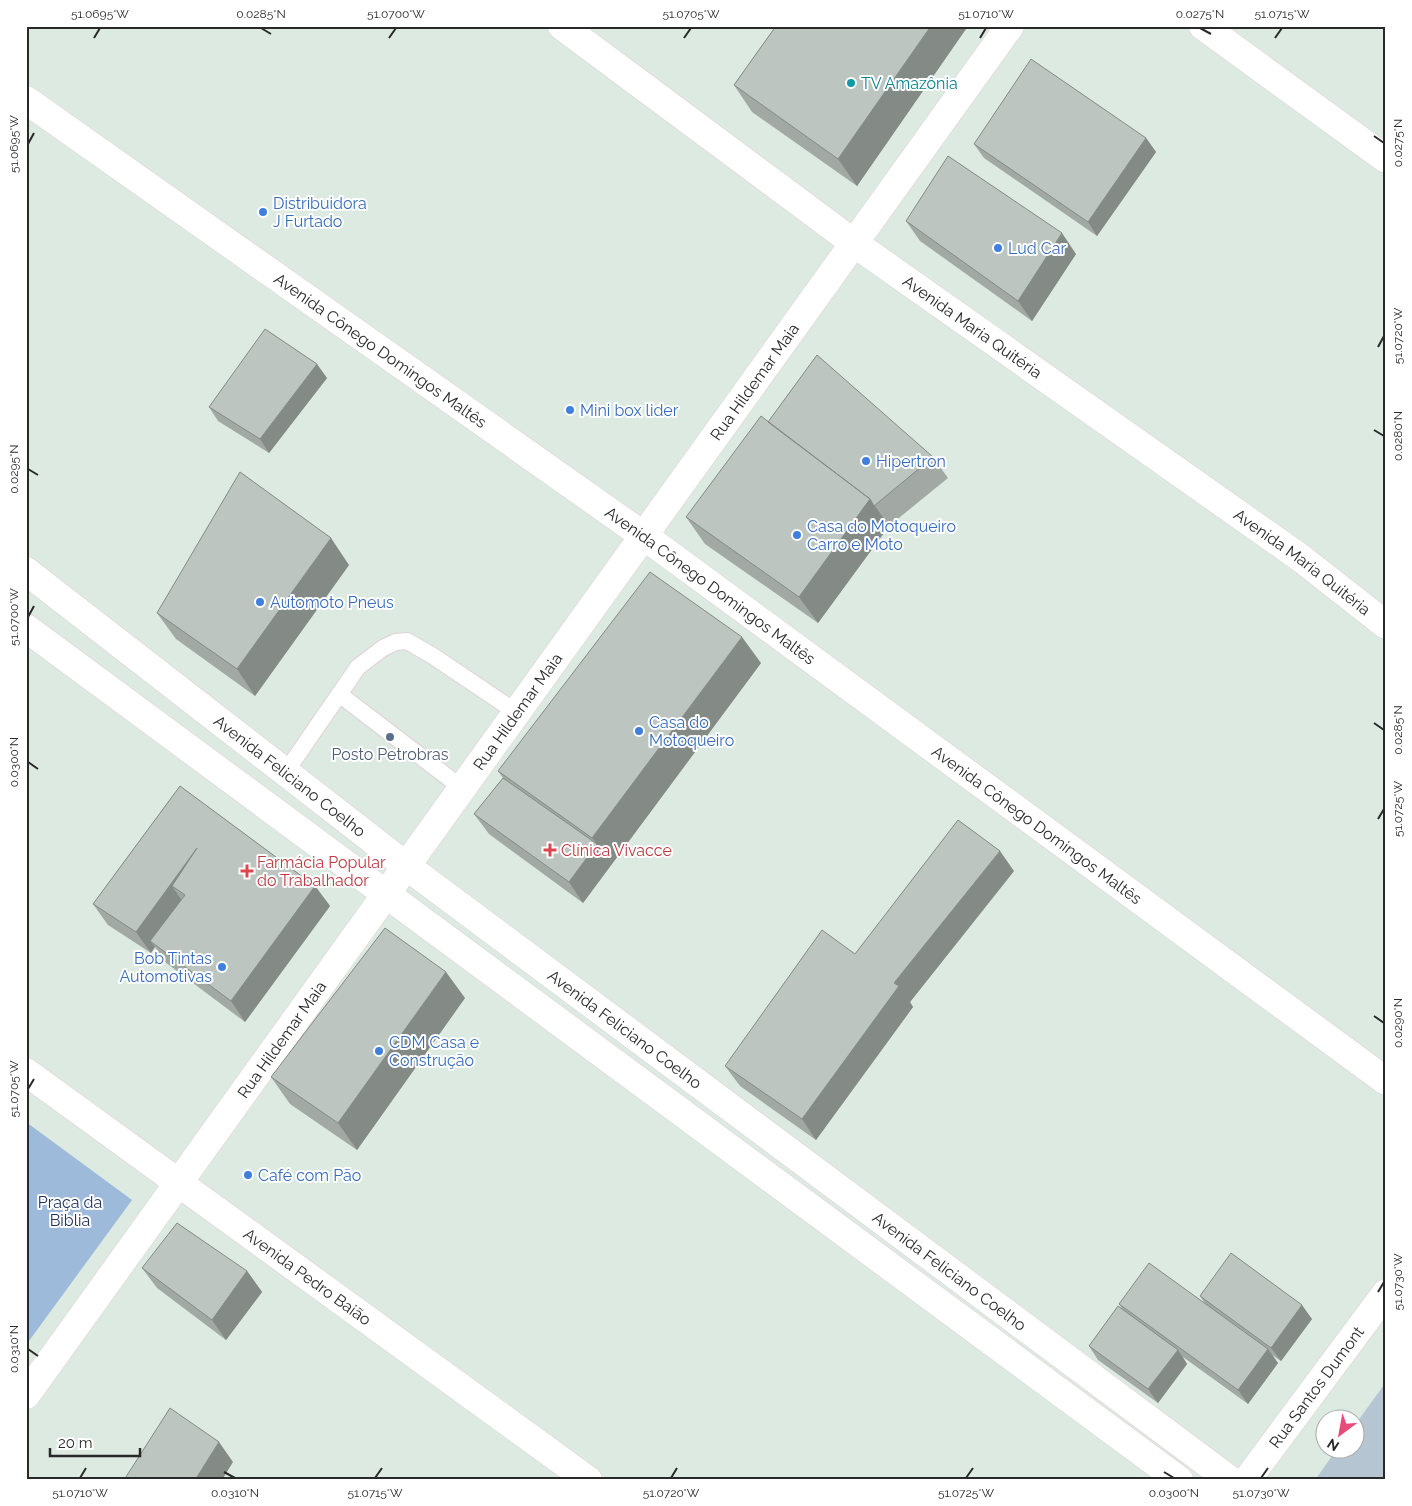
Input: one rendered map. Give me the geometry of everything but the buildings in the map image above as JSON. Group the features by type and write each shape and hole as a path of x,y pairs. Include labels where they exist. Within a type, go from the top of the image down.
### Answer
{"street":[{"name":"Avenida Maria Quitéria","path":"562,26 854,243 1302,559 1386,625"},
{"name":"Rua Hildemar Maia","path":"26,1395 405,865 1010,26"},
{"path":"1203,26 1386,159"},
{"name":"Avenida Cônego Domingos Maltês","path":"26,100 644,536 1386,1081"},
{"name":"Avenida Feliciano Coelho","path":"26,571 405,865 1230,1480"},
{"name":"Avenida Feliciano Coelho","path":"26,628 1179,1480"},
{"name":"Avenida Pedro Baião","path":"26,1072 588,1480"},
{"name":"Rua Santos Dumont","path":"1248,1480 1386,1294"}],"lane":[{"path":"286,773 358,667 383,648 396,642 407,641 433,656 516,712"},
{"path":"339,694 462,788"}],"green space":[{"name":"Praça da Biblia","path":"26,1122 132,1200 26,1345"}],"shaded area":[{"path":"1386,1382 1386,1480 1315,1480 1331,1458 1364,1458 1364,1413"}],"place":[{"name":"TV Amazônia","path":"851,83"},
{"name":"Distribuidora J Furtado","path":"263,212"},
{"name":"Lud Car","path":"998,248"},
{"name":"Mini box lider","path":"570,410"},
{"name":"Hipertron","path":"866,461"},
{"name":"Casa do Motoqueiro Carro e Moto","path":"797,535"},
{"name":"Automoto Pneus","path":"260,602"},
{"name":"Casa do Motoqueiro","path":"639,731"},
{"name":"Posto Petrobras","path":"390,737"},
{"name":"Clínica Vivacce","path":"550,850"},
{"name":"Farmácia Popular do Trabalhador","path":"247,871"},
{"name":"Bob Tintas Automotivas","path":"222,967"},
{"name":"CDM Casa e Construção","path":"379,1051"},
{"name":"Café com Pão","path":"248,1175"}]}
